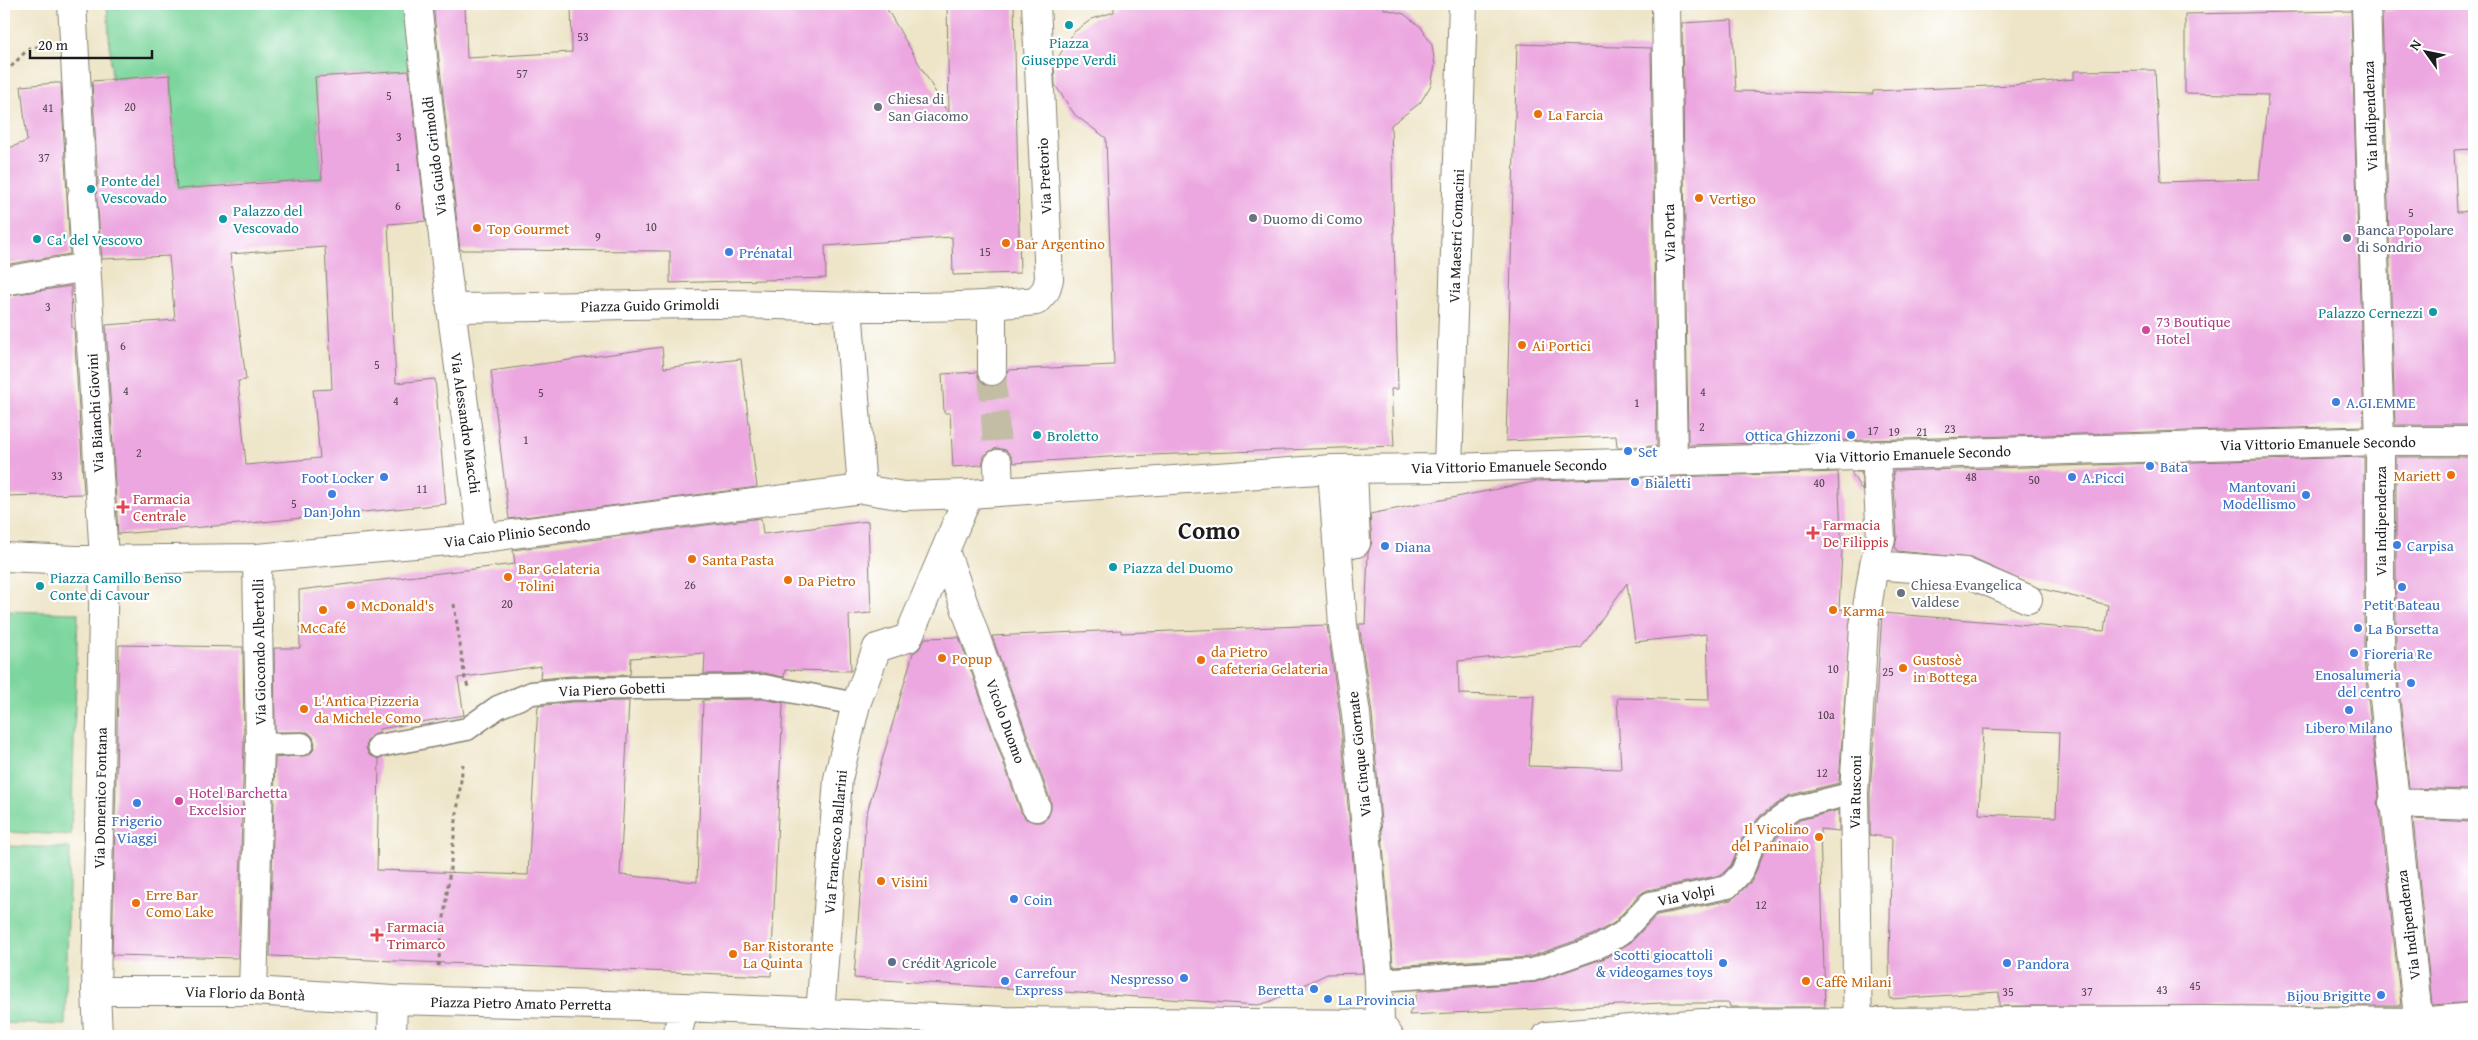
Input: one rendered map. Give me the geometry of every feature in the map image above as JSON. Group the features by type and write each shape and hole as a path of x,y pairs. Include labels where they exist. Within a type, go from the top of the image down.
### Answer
{"street":[{"name":"Via Bianchi Giovini","path":"72,4 104,559"},
{"name":"Via Guido Grimoldi","path":"417,4 451,308"},
{"name":"Via Pretorio","path":"992,306 1036,301 1046,290 1048,279 1036,4"},
{"name":"Via Maestri Comacini","path":"1448,468 1463,4"},
{"name":"Via Porta","path":"1666,4 1673,461"},
{"name":"Via Indipendenza","path":"2366,4 2380,441 2380,660 2420,1029"},
{"path":"4,281 87,267"},
{"name":"Piazza Guido Grimoldi","path":"451,308 716,304 848,307 992,306"},
{"path":"992,306 992,371"},
{"path":"848,307 862,489"},
{"name":"Via Alessandro Macchi","path":"451,308 482,538"},
{"name":"Via Vittorio Emanuele Secondo","path":"1342,469 1448,468 2380,441 2474,441"},
{"name":"Via Rusconi","path":"1858,1029 1854,793 1864,626 1874,565 1881,538 1876,455"},
{"path":"998,464 998,492"},
{"path":"945,551 969,494 1342,469"},
{"name":"Via Cinque Giornate","path":"1342,469 1343,625 1356,714 1385,1030"},
{"name":"Via Caio Plinio Secondo","path":"104,559 258,558 482,538 862,489 904,496 969,494"},
{"name":"Vicolo Duomo","path":"945,551 1036,807"},
{"name":"Via Francesco Ballarini","path":"820,1014 838,779 856,704 878,648 908,638 945,551"},
{"path":"4,557 104,559"},
{"name":"Via Giocondo Albertolli","path":"253,992 260,745 258,558"},
{"name":"Via Domenico Fontana","path":"98,1036 96,991 104,559"},
{"path":"1874,565 1965,572 2028,599"},
{"path":"2394,803 2474,806"},
{"name":"Via Florio da Bontà","path":"96,991 253,992 393,1000"},
{"path":"392,1036 393,1000"},
{"name":"Piazza Pietro Amato Perretta","path":"393,1000 684,1007 820,1014 1007,1029 1385,1030"},
{"path":"677,1036 684,1007"},
{"path":"1547,1036 1702,1023 1858,1029 2420,1029 2474,1018"}],"lane":[{"name":"Via Piero Gobetti","path":"379,746 473,724 498,707 532,693 571,688 764,686 856,704"},
{"name":"Via Giocondo Albertolli","path":"260,745 302,744"},
{"name":"Via Volpi","path":"1379,980 1532,970 1598,947 1622,933 1650,903 1728,887 1742,872 1752,847 1769,826 1794,808 1854,793"}],"path":[{"path":"439,961 473,724 454,604"}],"green space":[{"path":"405,4 410,71 315,77 322,179 177,189 170,76 112,79 107,5"},
{"path":"5,611 78,613 71,835 4,832"},
{"path":"4,846 70,848 65,1025 4,1023"}],"building":[{"path":"433,4 465,4 467,58 572,52 571,4 884,4 949,115 947,4 1014,4 1020,273 953,275 952,237 825,246 826,278 670,283 670,251 460,250"},
{"name":"Duomo di Como","path":"1114,4 1384,4 1384,9 1404,14 1421,27 1432,45 1435,65 1431,85 1420,103 1391,125 1398,389 1391,389 1394,446 1124,456 1014,463 1006,450 997,448 984,456 982,465 953,467 950,413 944,413 942,374 977,372 979,379 984,384 992,387 999,385 1005,379 1008,370 1114,365 1106,138 1075,115 1055,85 1054,64 1074,32 1092,19 1114,12"},
{"path":"2391,4 2474,4 2474,149 2454,150 2457,212 2474,211 2474,425 2395,425 2382,11 2392,11"},
{"path":"2351,11 2364,426 1688,445 1682,23 1732,20 1736,91 1873,94 1873,91 2013,85 2074,79 2074,71 2155,70 2161,182 2259,179 2268,95 2185,93 2185,14"},
{"path":"1517,44 1651,48 1657,446 1617,447 1616,436 1506,441"},
{"path":"409,71 426,221 388,224 396,383 435,379 446,504 118,534 106,325 175,320 169,256 102,259 96,190 98,182 92,81 170,75 177,189 322,179 315,77","holes":["325,247 332,389 313,390 320,458 246,465 238,381 246,380 230,254"]},
{"path":"61,83 70,254 4,265 4,150 27,141 21,86"},
{"path":"71,286 72,328 74,328 84,494 4,496 4,296"},
{"path":"662,347 664,368 741,359 757,487 509,519 491,371"},
{"path":"2364,457 2364,662 2379,797 2377,803 2380,812 2401,1006 1999,1006 1999,992 1890,999 1889,958 1892,838 1870,835 1870,793 1882,613 2104,631 2108,605 2038,588 1971,558 1897,551 1895,547 1897,537 1893,471","holes":["1983,729 2059,732 2056,817 1979,814"]},
{"path":"2396,457 2474,457 2474,790 2409,788 2396,659"},
{"path":"1838,472 1842,551 1839,609 1851,610 1839,783 1790,795 1761,815 1742,839 1731,865 1721,875 1647,890 1640,894 1614,923 1592,935 1529,957 1393,966 1372,713 1359,624 1365,624 1368,553 1372,542 1370,514 1538,481","holes":["1627,583 1635,642 1707,634 1709,700 1617,698 1621,769 1529,766 1534,696 1459,694 1458,661 1581,648"]},
{"path":"1851,472 1861,472 1863,492"},
{"path":"761,518 763,534 868,521 871,613 849,615 851,671 785,670 784,677 764,673 704,674 705,653 631,658 630,675 571,676 540,679 541,666 458,678 464,715 379,729 379,733 371,736 367,741 366,748 369,755 379,759 377,870 528,875 538,706 572,702 629,701 620,875 697,882 703,700 763,699 783,703 771,976 270,956 275,758 308,755 313,751 315,744 313,737 308,732 275,732 274,648 300,648 299,590 515,564 513,550"},
{"path":"1327,625 1340,716 1363,973 1327,974 1269,1002 1258,1005 854,978 866,816 913,653 919,649 925,638 959,637 1021,812 1026,819 1042,822 1048,817 1051,802 992,636 1121,630 1121,633"},
{"name":"Hotel Barchetta Excelsior","path":"119,645 243,647 244,745 238,958 112,955"},
{"path":"1839,810 1839,831 1820,829 1825,1007 1730,1007 1729,1003 1663,1003 1409,1015 1418,991 1536,982 1605,958 1631,942 1657,915 1731,900 1752,881 1763,854 1778,836 1800,820"},
{"path":"2413,819 2473,822 2474,1002 2432,1005"}],"tunnel":[{"path":"992,371 998,464"}],"place":[{"name":"Piazza Giuseppe Verdi","path":"1069,25"},
{"name":"Chiesa di San Giacomo","path":"878,107"},
{"name":"La Farcia","path":"1538,114"},
{"name":"Ponte del Vescovado","path":"91,189"},
{"name":"Vertigo","path":"1699,198"},
{"name":"Duomo di Como","path":"1253,218"},
{"name":"Palazzo del Vescovado","path":"223,219"},
{"name":"Top Gourmet","path":"477,228"},
{"name":"Banca Popolare di Sondrio","path":"2347,238"},
{"name":"Ca' del Vescovo","path":"37,239"},
{"name":"Bar Argentino","path":"1006,243"},
{"name":"Prénatal","path":"729,252"},
{"name":"Palazzo Cernezzi","path":"2433,312"},
{"name":"73 Boutique Hotel","path":"2146,330"},
{"name":"Ai Portici","path":"1522,345"},
{"name":"A.GI.EMME","path":"2336,402"},
{"name":"Broletto","path":"1037,435"},
{"name":"Ottica Ghizzoni","path":"1851,435"},
{"name":"Set","path":"1628,451"},
{"name":"Bata","path":"2150,466"},
{"name":"Mariett","path":"2451,475"},
{"name":"Foot Locker","path":"384,477"},
{"name":"A.Picci","path":"2072,477"},
{"name":"Bialetti","path":"1635,482"},
{"name":"Dan John","path":"332,494"},
{"name":"Mantovani Modellismo","path":"2306,495"},
{"name":"Farmacia Centrale","path":"123,507"},
{"name":"Farmacia De Filippis","path":"1813,533"},
{"name":"Carpisa","path":"2397,545"},
{"name":"Diana","path":"1385,546"},
{"name":"Santa Pasta","path":"692,559"},
{"name":"Piazza del Duomo","path":"1113,567"},
{"name":"Bar Gelateria Tolini","path":"508,577"},
{"name":"Da Pietro","path":"788,580"},
{"name":"Piazza Camillo Benso Conte di Cavour","path":"40,586"},
{"name":"Petit Bateau","path":"2402,587"},
{"name":"Chiesa Evangelica Valdese","path":"1901,593"},
{"name":"McDonald's","path":"351,605"},
{"name":"McCafé","path":"323,610"},
{"name":"Karma","path":"1833,610"},
{"name":"La Borsetta","path":"2358,628"},
{"name":"Fioreria Re","path":"2354,653"},
{"name":"Popup","path":"942,658"},
{"name":"da Pietro Cafeteria Gelateria","path":"1201,660"},
{"name":"Gustosè in Bottega","path":"1903,668"},
{"name":"Enosalumeria del centro","path":"2411,683"},
{"name":"L'Antica Pizzeria da Michele Como","path":"304,709"},
{"name":"Libero Milano","path":"2349,710"},
{"name":"Hotel Barchetta Excelsior","path":"179,801"},
{"name":"Frigerio Viaggi","path":"137,803"},
{"name":"Il Vicolino del Paninaio","path":"1819,837"},
{"name":"Visini","path":"881,881"},
{"name":"Coin","path":"1014,899"},
{"name":"Erre Bar Como Lake","path":"136,903"},
{"name":"Farmacia Trimarco","path":"377,935"},
{"name":"Bar Ristorante La Quinta","path":"733,954"},
{"name":"Crédit Agricole","path":"892,962"},
{"name":"Scotti giocattoli & videogames toys","path":"1723,963"},
{"name":"Pandora","path":"2007,963"},
{"name":"Nespresso","path":"1184,978"},
{"name":"Carrefour Express","path":"1005,981"},
{"name":"Caffè Milani","path":"1806,981"},
{"name":"Beretta","path":"1314,989"},
{"name":"Bijou Brigitte","path":"2381,995"},
{"name":"La Provincia","path":"1328,999"}],"district":[{"name":"Como","path":"1209,530"}]}
